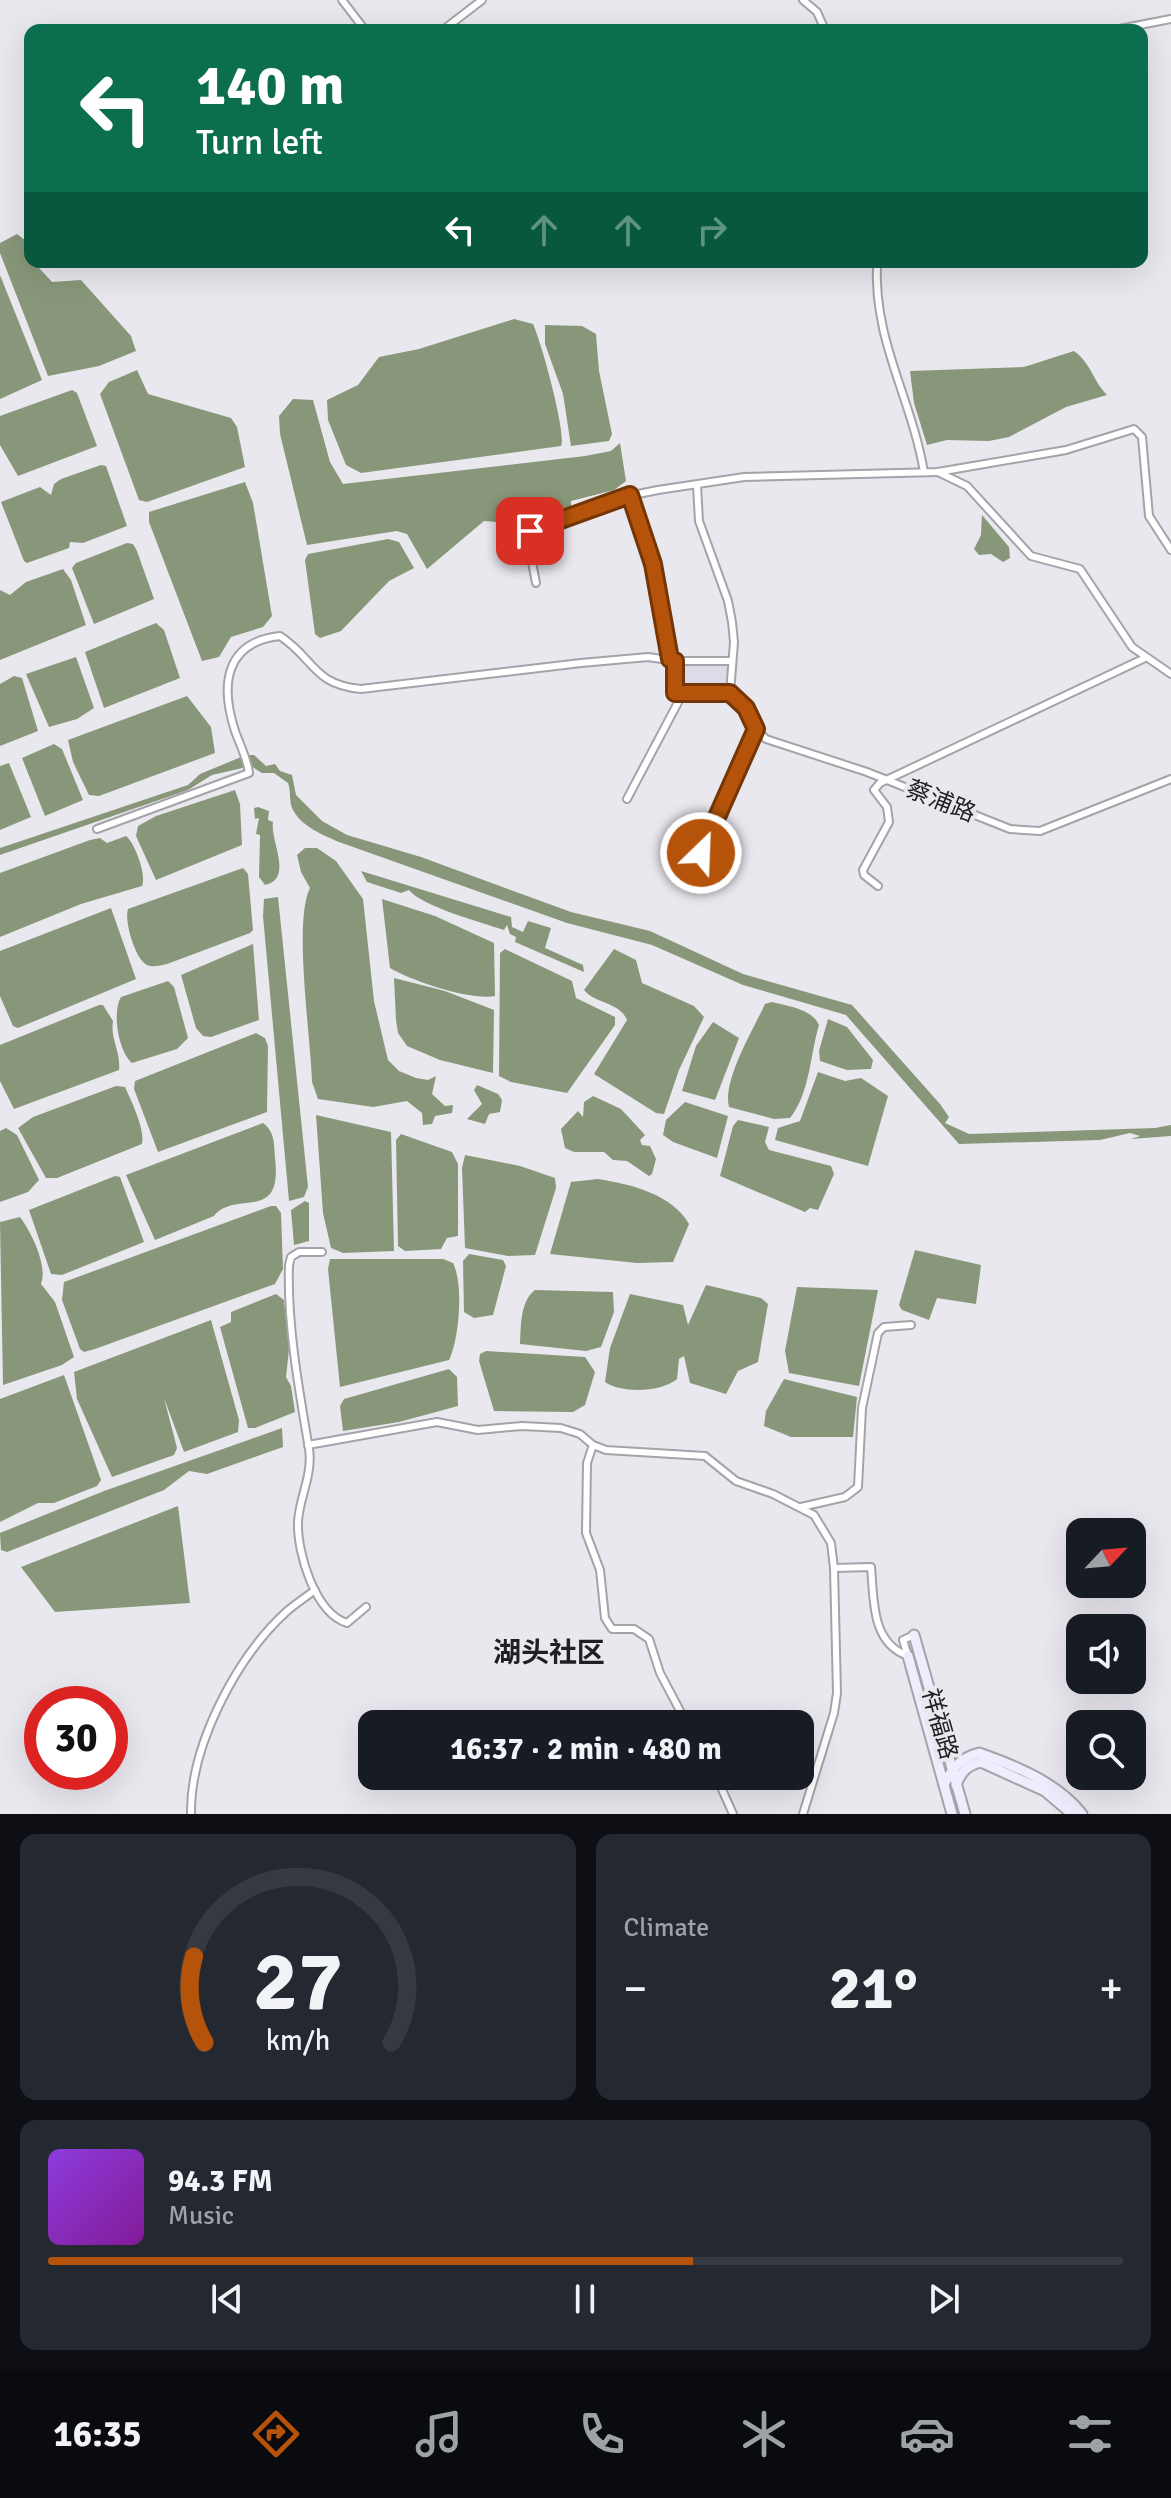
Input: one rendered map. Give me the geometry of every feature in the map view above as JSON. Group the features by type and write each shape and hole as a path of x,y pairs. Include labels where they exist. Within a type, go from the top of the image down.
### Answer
{"main road":[{"name":"祥福路","path":"914,1635 965,1814"},
{"name":"祥福路","path":"908,1656 952,1814"},
{"path":"944,1784 952,1769 966,1756 979,1753 1051,1785 1070,1798 1082,1814"},
{"path":"956,1785 961,1773 971,1764 981,1762 1045,1791 1072,1814"}],"street":[{"path":"342,0 360,24"},
{"path":"451,24 482,0"},
{"path":"803,0 817,12 822,24"},
{"path":"1145,24 1171,19"},
{"path":"877,268 879,322 917,432 924,472"},
{"path":"536,583 528,541 530,531 630,495 744,477 938,472 1066,450 1134,429 1142,437 1149,516 1171,550"},
{"path":"938,472 967,486 1031,556 1080,569 1118,630 1145,658 1171,674"},
{"path":"630,495 653,564 672,660 675,693 730,693 730,661 734,642 728,601 699,521 697,485"},
{"path":"97,829 249,773 234,728 228,672 243,650 264,638 280,636 323,679 341,688 361,689 648,657 730,661"},
{"path":"878,886 864,875 863,870 889,822 887,807 874,790 889,780 1145,658"},
{"path":"627,799 683,693"},
{"name":"蔡浦路","path":"730,693 746,708 756,729 766,739 889,780 1010,829 1040,831 1171,779"},
{"path":"701,853 756,729"},
{"path":"322,1252 299,1252 291,1257 289,1265 302,1424 308,1445 307,1486 298,1525 315,1590 339,1621 347,1623 355,1619 366,1607"},
{"path":"801,1507 845,1497 858,1487 862,1408 878,1333 884,1327 911,1325"},
{"path":"308,1445 427,1422 478,1430 522,1426 561,1428 584,1436 593,1445 652,1455 705,1456 736,1481 814,1515 831,1543 837,1693 834,1713 803,1814"},
{"path":"593,1445 587,1463 586,1533 600,1570 605,1618 612,1629 634,1629 649,1639 660,1673 680,1710"},
{"path":"834,1568 871,1567 876,1619 884,1640 895,1652 908,1656"},
{"path":"191,1814 196,1768 214,1713 265,1635 286,1612 315,1590"},
{"path":"908,1656 903,1640 914,1635"},
{"path":"722,1790 733,1814"}],"shaded area":[{"path":"17,234 24,239 24,268 39,268 52,282 81,280 131,336 136,351 99,366 48,376 0,253 0,243"},
{"path":"0,275 42,380 0,399"},
{"path":"514,319 533,324 537,334 557,407 561,446 361,473 346,465 328,420 327,400 358,385 379,357 419,349"},
{"path":"545,325 582,326 596,334 599,371 612,434 609,441 571,446 563,394 545,344"},
{"path":"1074,351 1107,395 1066,407 1009,437 989,441 947,440 927,445 914,403 910,371 1024,367"},
{"path":"137,370 148,394 231,418 237,427 245,467 147,502 139,500 100,394 109,382"},
{"path":"72,390 77,393 97,446 18,476 0,445 0,416"},
{"path":"293,399 313,400 330,462 343,484 585,456 611,451 620,443 626,481 614,490 571,501 571,507 522,524 484,521 427,569 407,534 397,531 307,545 280,434 279,416"},
{"path":"106,466 127,526 83,543 70,542 69,548 27,563 24,561 1,502 40,487 51,495 54,484 61,479"},
{"path":"245,482 253,503 272,616 263,627 231,637 219,657 202,661 149,522 149,512"},
{"path":"982,515 1009,547 1010,558 1003,562 991,554 979,555 974,549 981,535"},
{"path":"388,539 399,542 414,568 389,581 341,631 320,638 315,634 305,560 308,554"},
{"path":"127,543 133,544 137,551 154,599 94,624 72,568 76,563"},
{"path":"63,569 71,580 86,625 0,660 0,590 10,595 26,582"},
{"path":"156,623 164,630 180,678 104,708 85,652"},
{"path":"76,657 94,708 77,719 49,727 26,674"},
{"path":"675,661 730,661 730,693 675,693"},
{"path":"14,676 22,678 38,731 0,746 0,684"},
{"path":"187,696 211,727 215,753 99,796 89,795 73,762 68,740"},
{"path":"54,744 62,749 83,800 45,816 22,758"},
{"path":"246,755 254,755 266,766 275,764 280,771 292,775 296,795 322,821 347,835 421,857 571,912 650,931 743,974 852,1005 940,1104 949,1117 945,1123 969,1134 1171,1125 1171,1136 1131,1139 1140,1136 1130,1133 1100,1140 959,1144 846,1015 743,985 652,945 567,923 339,842 300,820 292,808 288,783 274,773 262,773 251,766 212,775 188,790 0,855 0,848 188,785 200,774"},
{"path":"9,763 31,817 0,830 0,766"},
{"path":"235,790 240,804 242,845 156,880 136,836 138,826 156,816"},
{"path":"254,808 269,811 268,820 273,822 279,858 278,875 265,885 259,877 260,835 256,834 259,818 255,819"},
{"path":"126,836 139,860 142,886 81,904 0,937 0,873 90,840 100,838 107,843"},
{"path":"305,848 317,848 336,861 363,899 374,1001 388,1060 399,1071 416,1078 428,1080 436,1076 432,1094 445,1106 453,1105 452,1113 435,1116 432,1124 423,1125 422,1113 407,1101 373,1107 318,1099 312,1082 304,982 303,927 310,888 301,872 297,855"},
{"path":"243,868 248,874 253,930 250,933 167,964 152,966 143,961 132,939 128,909"},
{"path":"361,871 511,917 512,927 523,932 528,921 551,928 545,948 583,965 584,972 515,942 516,937 510,934 507,925 504,930 439,908 409,890 401,893 367,882"},
{"path":"278,897 308,1187 304,1197 289,1201 263,916 264,899"},
{"path":"382,899 435,916 494,943 495,996 472,996 442,989 390,968"},
{"path":"111,908 136,979 18,1028 13,1026 0,996 0,951"},
{"path":"253,944 259,1020 211,1037 203,1036 196,1028 181,975"},
{"path":"505,949 572,981 576,998 615,1017 615,1025 567,1093 511,1082 499,1076 500,953"},
{"path":"614,949 636,960 642,983 694,1006 704,1017 679,1070 664,1114 656,1113 594,1074 627,1020 619,1010 584,990"},
{"path":"394,978 445,991 494,1010 493,1073 440,1060 407,1046 398,1033"},
{"path":"168,981 174,987 188,1038 177,1049 132,1063 123,1050 118,1031 117,1012 121,997"},
{"path":"772,1002 805,1012 819,1025 806,1085 790,1118 774,1119 729,1107 728,1096 734,1069 765,1004"},
{"path":"103,1005 113,1021 119,1070 14,1109 0,1081 0,1045"},
{"path":"828,1019 847,1027 873,1060 871,1069 847,1070 820,1061 819,1051"},
{"path":"713,1022 739,1038 715,1100 682,1091 696,1046"},
{"path":"256,1033 265,1038 268,1046 267,1112 158,1152 134,1089 135,1081"},
{"path":"818,1072 845,1081 861,1078 888,1096 868,1166 775,1140 778,1128 800,1121"},
{"path":"477,1085 498,1094 502,1100 500,1112 489,1114 485,1124 467,1119 482,1104 474,1090"},
{"path":"116,1086 125,1087 128,1093 140,1124 142,1144 57,1178 46,1178 18,1128 33,1117"},
{"path":"593,1096 621,1109 645,1135 640,1140 642,1145 650,1146 656,1159 652,1174 649,1176 627,1161 613,1160 604,1152 574,1152 565,1148 561,1129 578,1111 583,1117 584,1102"},
{"path":"685,1102 728,1116 717,1158 673,1142 663,1135 666,1120"},
{"path":"316,1115 391,1132 394,1251 343,1253 331,1248 323,1213"},
{"path":"738,1120 769,1127 765,1142 769,1150 831,1166 834,1174 818,1210 810,1208 805,1212 720,1176 733,1126"},
{"path":"263,1123 270,1130 274,1143 276,1178 272,1191 256,1202 223,1208 214,1216 155,1240 126,1175"},
{"path":"6,1128 17,1135 39,1180 28,1192 0,1202 0,1131"},
{"path":"401,1134 452,1152 458,1164 458,1236 447,1238 441,1249 405,1251 398,1246 396,1140"},
{"path":"465,1155 520,1166 555,1178 556,1188 535,1255 508,1256 465,1248 462,1168"},
{"path":"115,1176 120,1177 144,1242 62,1275 51,1274 29,1210"},
{"path":"598,1179 649,1192 682,1214 689,1224 673,1262 637,1263 550,1254 571,1182"},
{"path":"305,1201 309,1203 309,1241 294,1245 291,1210"},
{"path":"276,1206 281,1213 283,1269 275,1284 95,1349 84,1352 80,1349 62,1300 64,1282"},
{"path":"20,1217 37,1249 43,1276 41,1284 55,1302 74,1357 62,1365 3,1385 0,1222"},
{"path":"915,1250 981,1265 976,1304 937,1298 929,1320 902,1310 899,1305"},
{"path":"469,1254 503,1260 506,1266 493,1315 474,1318 464,1312 463,1261"},
{"path":"330,1259 443,1259 453,1263 458,1284 459,1312 449,1360 340,1387 328,1269"},
{"path":"706,1285 761,1298 768,1304 758,1362 738,1371 726,1394 690,1383 684,1356 679,1359 677,1379 662,1387 631,1390 605,1382 610,1348 630,1294 683,1305 688,1325"},
{"path":"797,1287 878,1290 859,1386 789,1373 785,1351"},
{"path":"535,1290 613,1292 614,1312 601,1347 586,1351 520,1344 524,1307"},
{"path":"276,1294 284,1300 289,1349 286,1377 291,1386 295,1412 248,1428 220,1327 231,1322 231,1312"},
{"path":"211,1320 239,1420 238,1432 184,1452 164,1398 177,1448 174,1455 112,1477 77,1399 74,1372"},
{"path":"486,1351 585,1357 595,1372 585,1405 573,1412 494,1411 479,1361 480,1354"},
{"path":"449,1369 457,1377 458,1406 399,1422 343,1431 340,1406 344,1399"},
{"path":"64,1375 101,1480 97,1486 54,1503 38,1503 0,1522 0,1399"},
{"path":"784,1379 857,1397 853,1437 791,1437 764,1426 766,1411"},
{"path":"282,1428 283,1447 207,1474 189,1471 164,1490 7,1552 1,1550 0,1533 104,1491"},
{"path":"178,1506 190,1603 55,1612 21,1567"}],"district":[{"name":"湖头社区","path":"549,1653"}],"route":[{"path":"530,531 630,495 645,531 653,564 670,659 675,661 675,693 730,693 746,708 756,729 701,853"}]}
